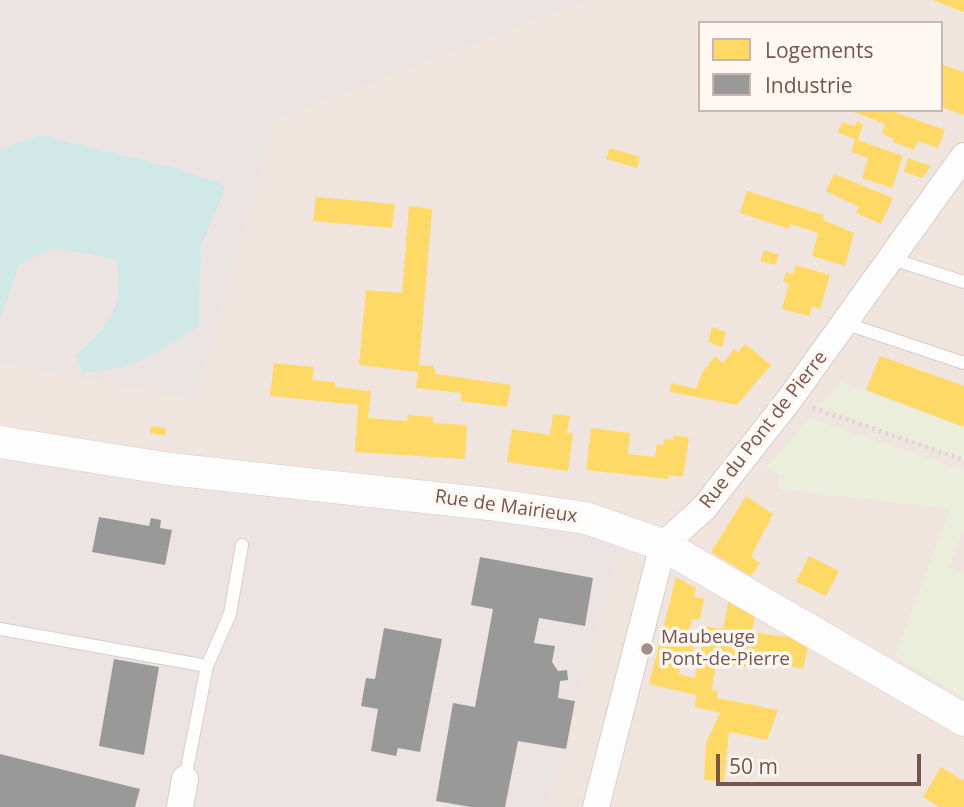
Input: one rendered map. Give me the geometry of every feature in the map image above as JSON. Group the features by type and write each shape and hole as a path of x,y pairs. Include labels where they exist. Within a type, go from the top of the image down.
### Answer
{"street":[{"name":"Rue du Pont de Pierre","path":"663,545 704,508 789,400 847,324 964,156"},
{"name":"Rue de Mairieux","path":"0,442 170,469 559,513 608,524 663,545 964,720"},
{"path":"596,807 663,545"},
{"path":"180,807 185,779"}],"lane":[{"path":"892,259 964,282"},
{"path":"847,324 964,363"},
{"path":"185,779 207,666 230,614 242,545"},
{"path":"0,629 207,666"}],"path":[{"path":"789,400 964,460"}],"shaded area":[{"path":"0,0 964,0 964,807 0,807"},
{"path":"0,0 587,0 277,119 196,400 0,363"},
{"path":"0,448 624,535 547,807 0,807"}],"green space":[{"path":"841,382 964,428 964,459 818,406"},
{"path":"810,418 964,470 964,527 949,568 964,573 964,698 895,656 950,509 778,489 780,475 766,468"}],"water":[{"path":"40,135 174,168 226,186 201,247 198,326 144,359 117,368 82,373 76,355 106,323 116,302 119,276 116,259 53,248 19,265 0,322 0,150"}],"building: Logements":[{"path":"933,0 964,0 964,12 945,5"},
{"path":"943,65 964,72 964,115 943,108"},
{"path":"854,112 895,112 945,130 938,148 918,141 914,150 893,142 894,139 882,134 885,124"},
{"path":"857,121 863,124 858,140 903,156 892,188 862,178 868,158 851,152 855,139 838,133 842,122 855,126"},
{"path":"610,148 640,157 637,168 606,159"},
{"path":"908,158 931,166 922,178 904,172"},
{"path":"834,174 893,198 881,224 856,213 859,207 826,191"},
{"path":"747,191 824,215 823,220 854,233 845,266 812,256 818,233 790,224 789,229 740,213"},
{"path":"316,197 395,204 392,228 313,221"},
{"path":"409,206 432,209 419,365 433,366 436,374 511,385 507,407 461,401 461,393 416,388 418,372 359,365 366,290 402,293"},
{"path":"764,250 779,255 775,265 760,261"},
{"path":"796,265 830,275 820,309 812,306 809,316 782,309 789,284 783,282 786,272 793,274"},
{"path":"712,327 726,332 722,347 708,342"},
{"path":"745,344 771,365 737,405 670,392 671,383 696,389 702,373 715,356 723,363 734,349 738,352"},
{"path":"880,356 964,386 964,427 866,390"},
{"path":"274,363 314,367 312,380 335,382 335,387 371,391 368,418 407,421 408,415 433,417 433,423 467,425 465,459 355,452 358,405 270,396"},
{"path":"553,414 570,416 567,433 573,434 568,471 507,462 512,429 550,435"},
{"path":"151,426 166,428 165,436 150,433"},
{"path":"591,428 630,433 628,454 655,457 657,444 663,445 664,439 673,440 674,435 689,438 683,477 668,475 668,479 586,470"},
{"path":"746,496 773,514 751,557 760,563 751,576 711,552"},
{"path":"809,556 839,571 826,596 796,582"},
{"path":"676,577 696,588 694,597 704,598 700,620 692,619 687,637 695,640 692,659 683,657 679,674 695,678 705,626 723,629 729,598 755,615 752,632 794,638 808,647 803,669 747,657 745,668 716,664 712,690 718,691 717,698 778,710 767,740 729,732 724,782 704,780 706,743 720,713 695,707 696,695 649,684"},
{"path":"941,767 964,781 964,807 939,807 923,797"}],"building: Industrie":[{"path":"99,517 149,526 151,518 161,520 160,528 172,530 165,565 92,552"},
{"path":"480,557 593,578 585,626 539,618 534,643 555,646 552,662 558,671 567,670 568,680 560,681 558,698 575,701 566,749 518,741 505,807 471,807 436,801 453,703 475,707 493,609 471,605"},
{"path":"384,628 442,639 420,752 398,748 396,756 371,751 378,709 361,706 366,678 375,679"},
{"path":"114,659 159,667 144,755 99,746"},
{"path":"0,754 140,789 135,807 0,807"}],"place":[{"name":"Maubeuge Pont-de-Pierre","path":"647,649"}]}
